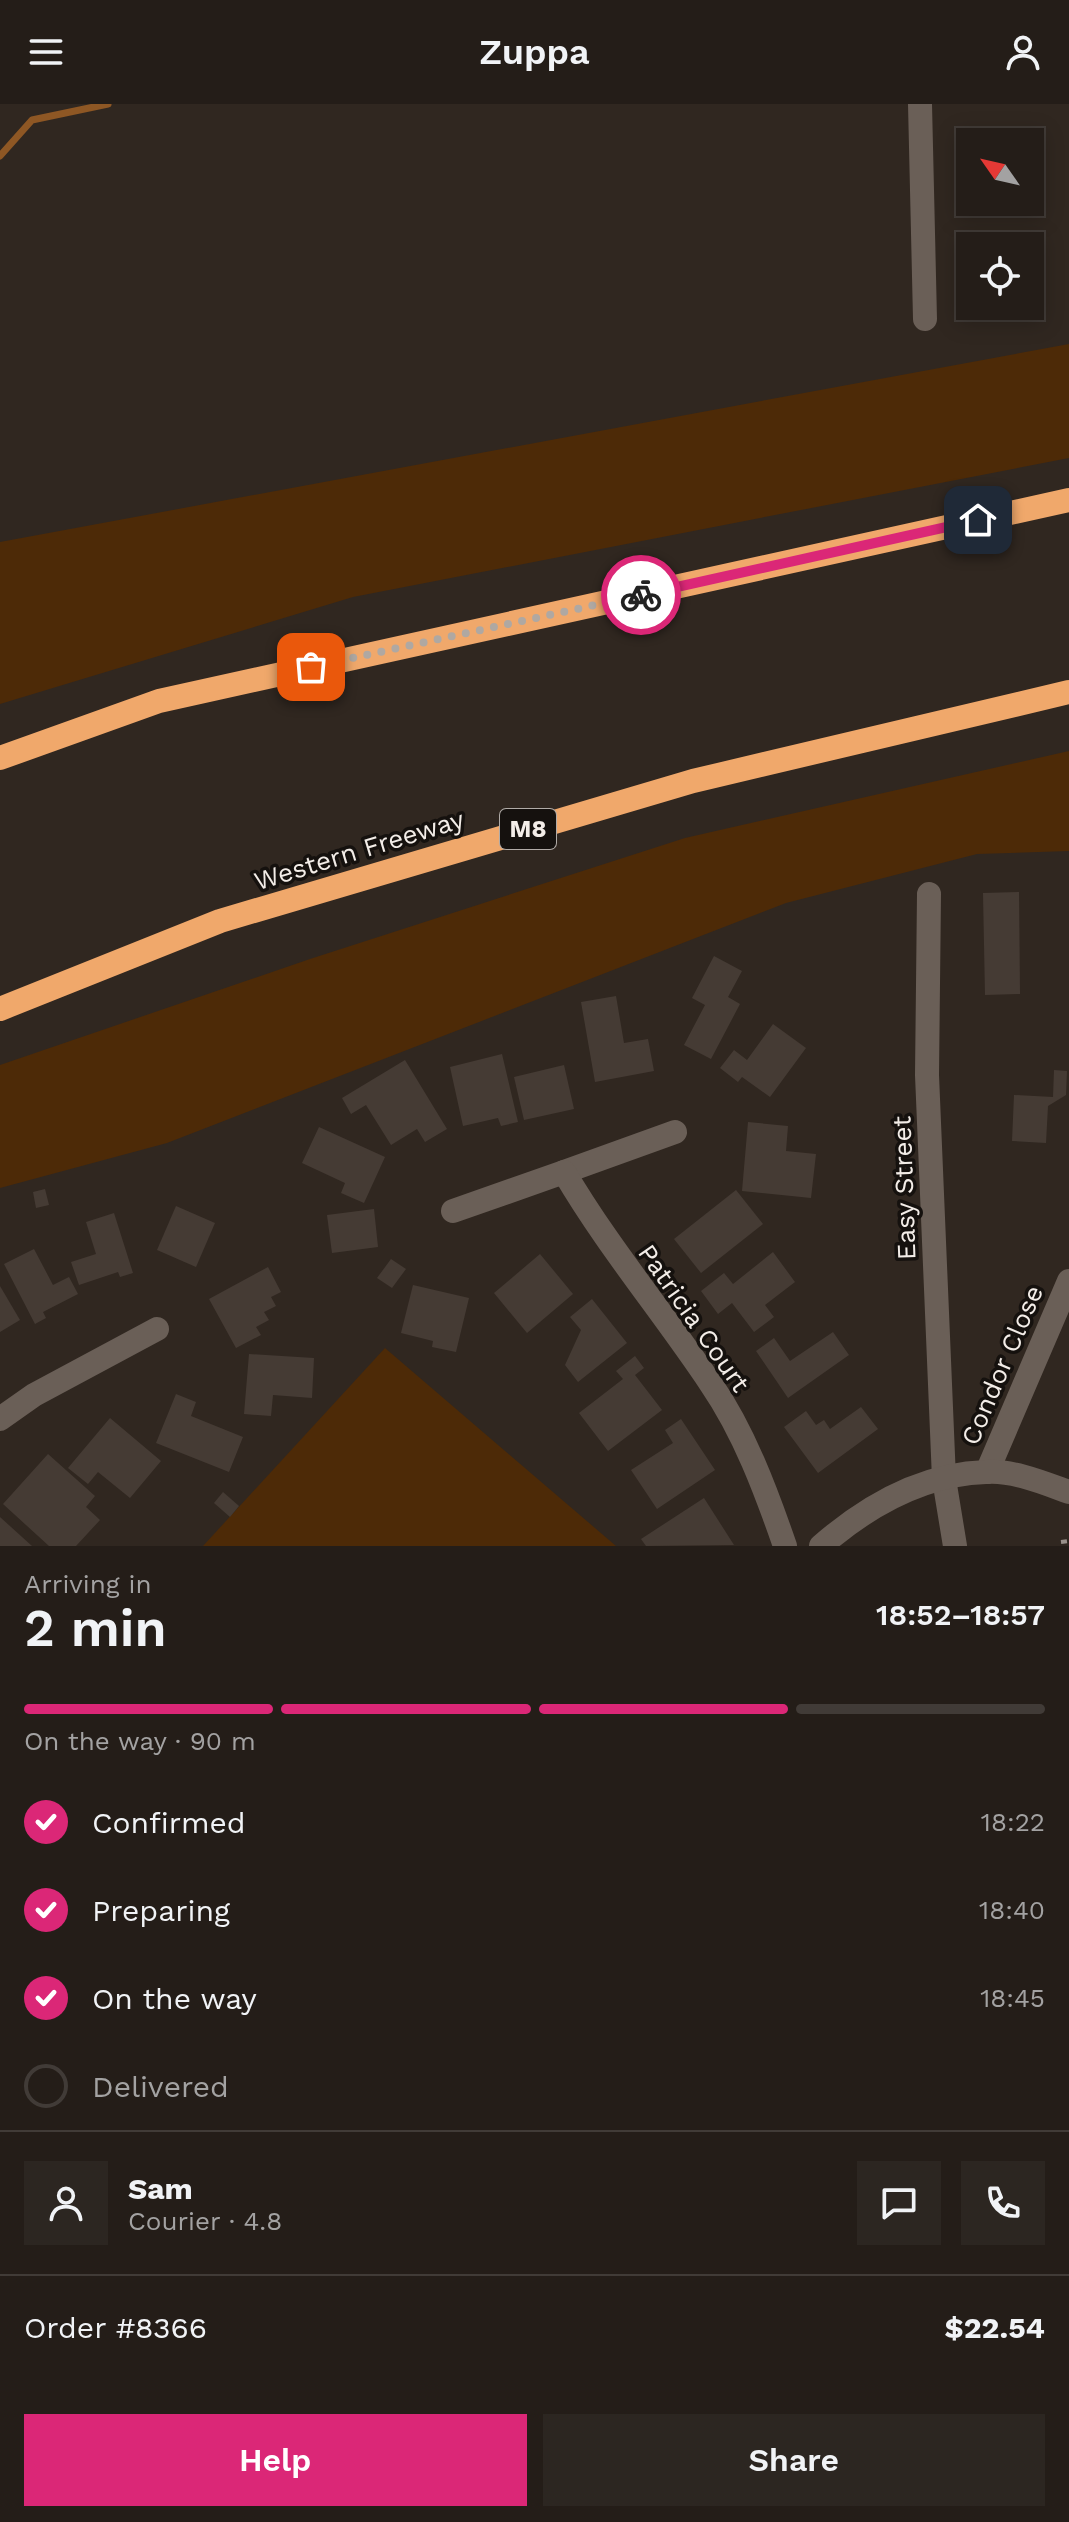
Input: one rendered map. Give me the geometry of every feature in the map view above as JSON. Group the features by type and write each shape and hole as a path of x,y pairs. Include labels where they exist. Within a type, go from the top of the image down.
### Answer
{"highway":[{"path":"0,758 159,701 1069,500"},
{"name":"Western Freeway","path":"0,1009 220,921 678,785 1069,692"}],"street":[{"path":"920,104 925,319"},
{"name":"Easy Street","path":"929,894 927,1075 944,1479 955,1546"},
{"path":"453,1211 675,1132"},
{"name":"Patricia Court","path":"564,1172 602,1236 713,1386 771,1505 785,1546"},
{"name":"Condor Close","path":"987,1472 1069,1281"},
{"path":"0,1419 34,1395 157,1329"},
{"path":"821,1546 880,1501 944,1479 987,1472 1037,1481 1069,1492"}],"path":[{"path":"1061,1542 1069,1541"}],"shaded area":[{"path":"1069,344 1069,458 353,597 0,704 0,542"},
{"path":"1069,751 1069,851 977,854 786,903 167,1143 0,1188 0,1065 310,959 685,838"},
{"path":"385,1348 616,1546 203,1546"}],"building":[{"path":"1019,892 1020,994 985,995 983,893"},
{"path":"714,956 742,971 728,997 740,1004 711,1059 684,1045 705,1005 692,998"},
{"path":"616,996 624,1043 648,1039 654,1071 595,1082 581,1002"},
{"path":"773,1024 806,1048 770,1097 742,1077 738,1082 720,1068 734,1050 747,1060"},
{"path":"502,1054 518,1122 501,1126 498,1118 463,1126 450,1067"},
{"path":"405,1060 447,1129 425,1142 417,1129 391,1145 366,1105 351,1114 342,1098"},
{"path":"564,1065 574,1109 524,1120 514,1077"},
{"path":"1054,1070 1067,1071 1066,1095 1048,1106 1046,1143 1012,1141 1014,1095 1053,1097"},
{"path":"748,1122 788,1126 786,1151 816,1154 811,1198 742,1191"},
{"path":"319,1127 385,1157 364,1203 341,1193 345,1183 302,1163"},
{"path":"45,1189 49,1205 36,1208 33,1192"},
{"path":"736,1190 763,1224 701,1273 674,1239"},
{"path":"176,1206 215,1223 196,1267 157,1250"},
{"path":"374,1209 378,1247 332,1253 327,1215"},
{"path":"114,1213 133,1273 120,1277 118,1272 79,1285 71,1262 96,1254 86,1222"},
{"path":"34,1249 53,1285 69,1277 78,1294 43,1312 46,1318 35,1324 4,1264"},
{"path":"773,1252 795,1282 765,1305 774,1317 754,1332 732,1303 718,1314 701,1291 724,1273 733,1284"},
{"path":"540,1254 573,1294 527,1333 494,1293"},
{"path":"391,1259 406,1269 392,1288 377,1278"},
{"path":"268,1267 281,1292 271,1297 276,1306 264,1312 269,1320 256,1327 261,1335 236,1348 209,1299"},
{"path":"413,1285 469,1298 456,1352 432,1347 433,1341 401,1333"},
{"path":"0,1286 20,1320 0,1332"},
{"path":"592,1299 627,1343 578,1382 565,1365 581,1330 570,1317"},
{"path":"833,1332 849,1355 788,1398 756,1351 774,1338 790,1361"},
{"path":"249,1354 314,1358 312,1398 273,1395 271,1416 244,1414"},
{"path":"635,1356 644,1368 635,1375 662,1410 608,1451 579,1413 623,1379 616,1371"},
{"path":"176,1394 196,1402 191,1416 243,1437 229,1472 156,1443"},
{"path":"861,1407 878,1429 818,1473 784,1427 806,1411 816,1425 824,1420 830,1429"},
{"path":"110,1418 161,1461 130,1498 98,1472 88,1484 68,1468"},
{"path":"681,1419 715,1470 657,1509 631,1470 673,1443 665,1430"},
{"path":"48,1454 95,1496 86,1507 100,1520 76,1546 49,1546 3,1504"},
{"path":"223,1492 239,1506 230,1517 214,1503"},
{"path":"704,1498 734,1545 646,1546 641,1539"},
{"path":"0,1517 32,1546 0,1546"}],"waterway":[{"path":"0,156 32,120 108,104"}],"way so far":[{"path":"311,667 641,595"}],"route":[{"path":"641,595 978,520"}]}
